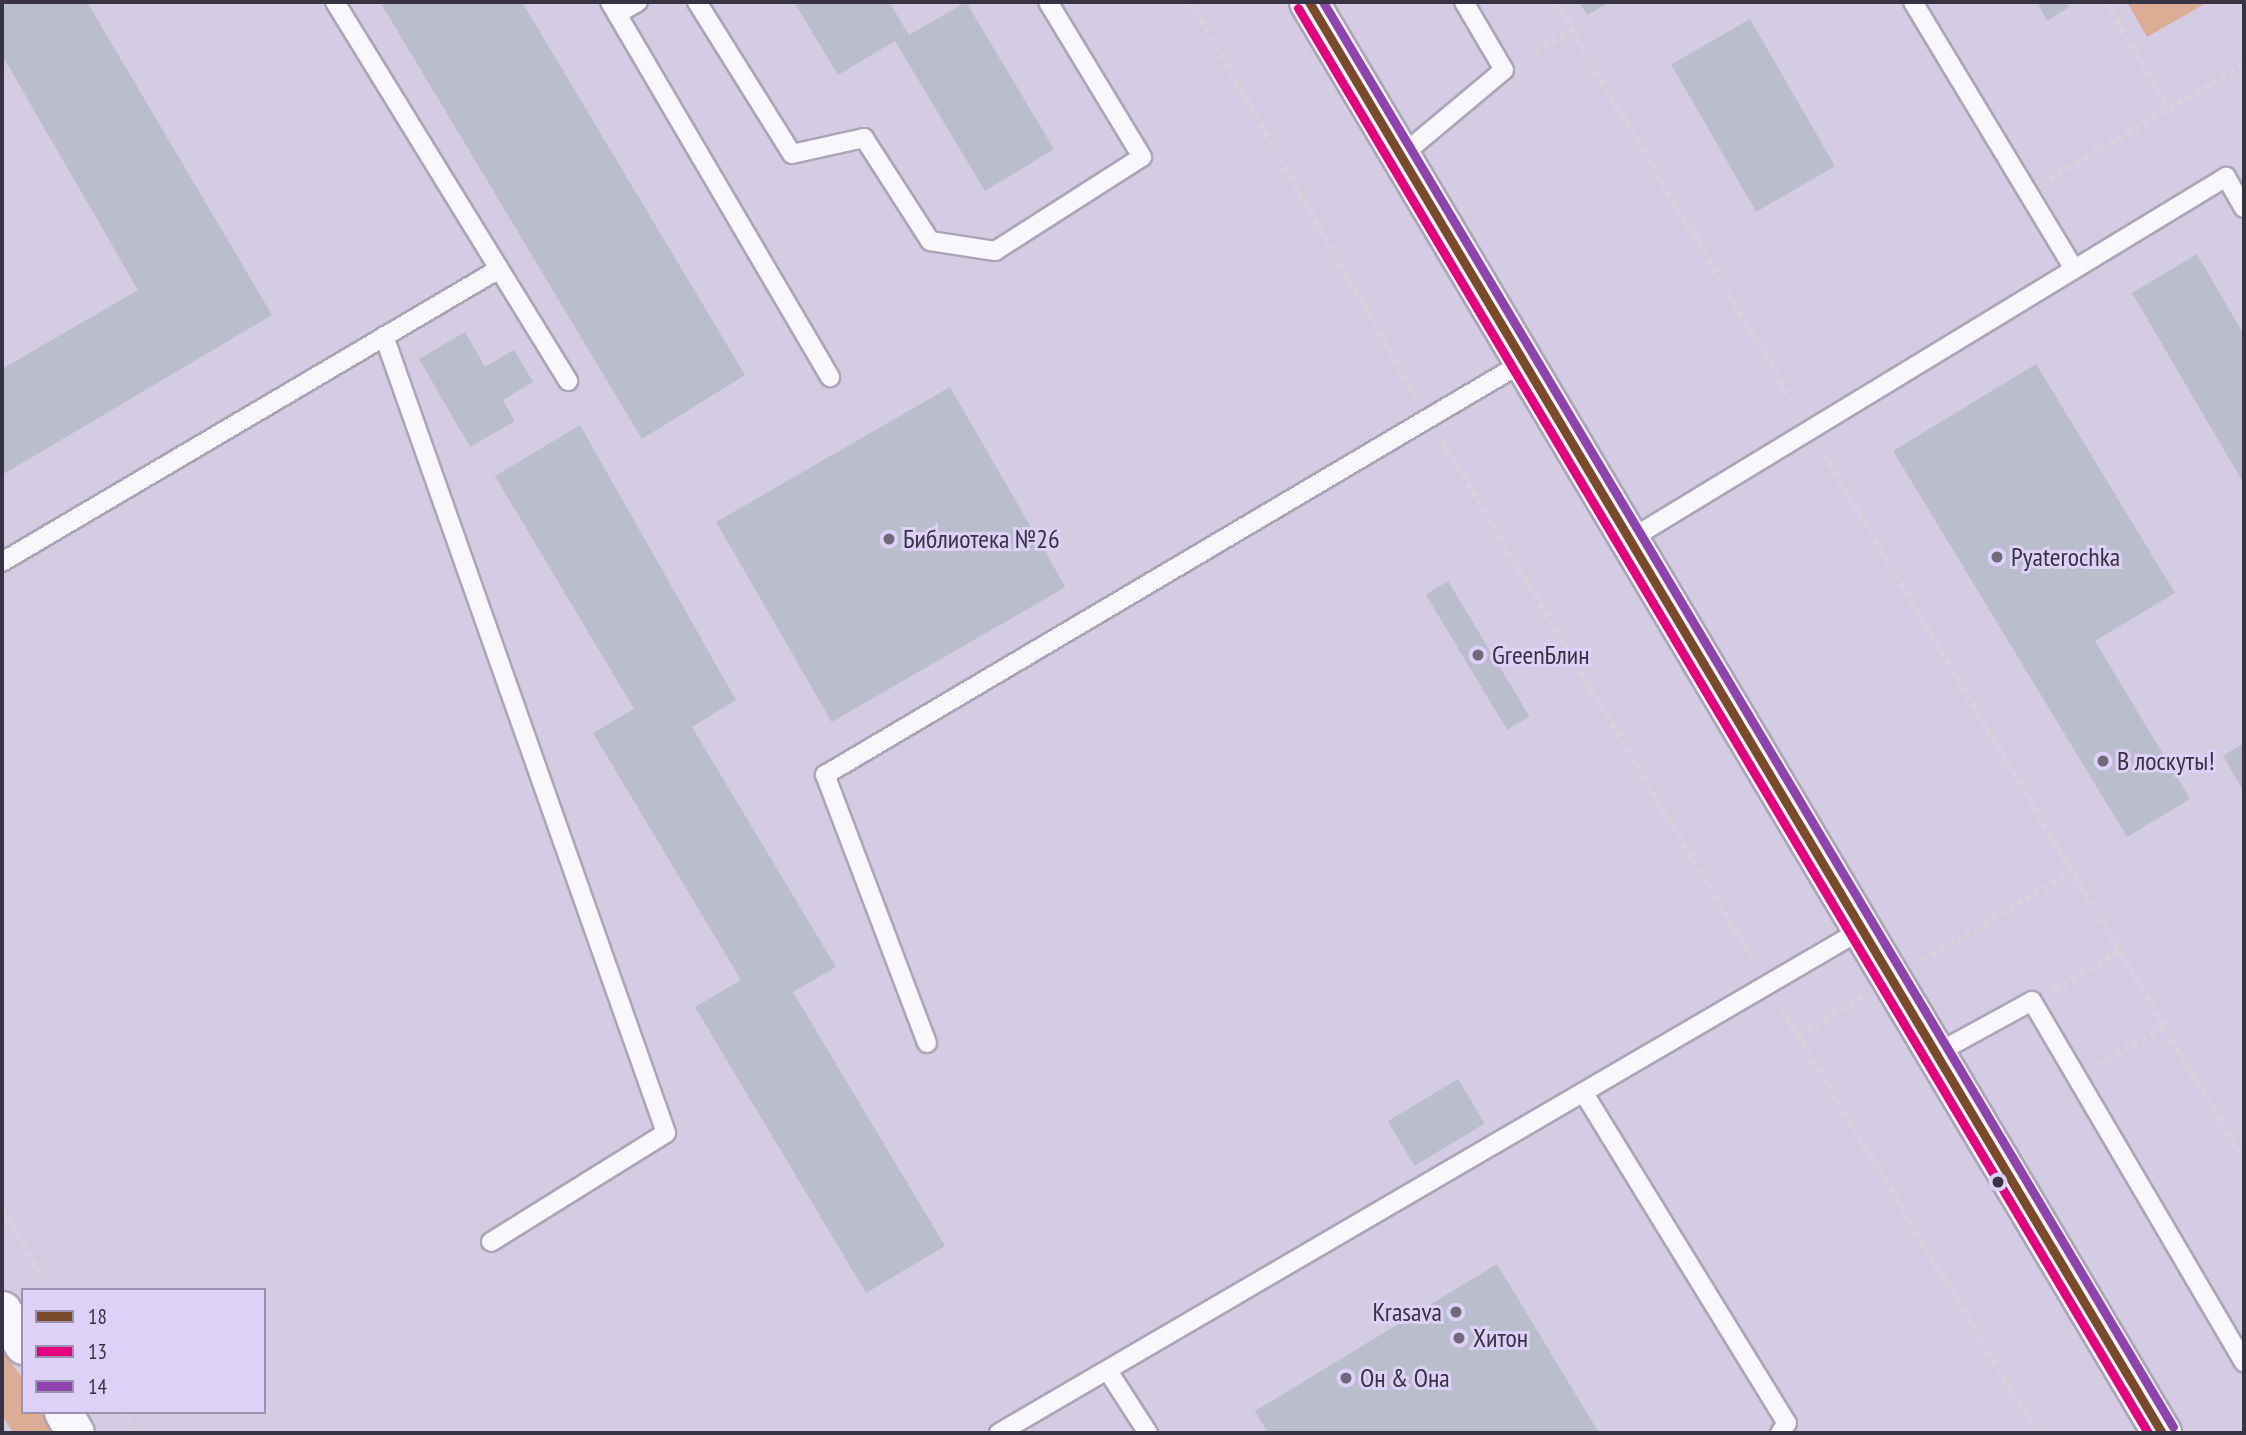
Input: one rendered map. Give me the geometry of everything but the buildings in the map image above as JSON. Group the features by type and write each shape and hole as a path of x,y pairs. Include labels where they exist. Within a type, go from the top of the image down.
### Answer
{"main road":[{"path":"1309,2 2162,1433"}],"street":[{"path":"64,1414 75,1433"}],"lane":[{"path":"335,2 568,381"},
{"path":"638,2 614,8 830,377"},
{"path":"697,2 792,154 864,138 930,241 995,251 1142,157 1048,2"},
{"path":"1401,156 1504,70 1464,2"},
{"path":"1913,2 2074,269"},
{"path":"1629,540 1809,428 2226,177 2244,208"},
{"path":"2,562 499,269"},
{"path":"384,336 666,1133 491,1242"},
{"path":"927,1044 825,775 1522,363"},
{"path":"999,1433 1585,1095 1863,929"},
{"path":"1937,1053 2032,1001 2244,1362"},
{"path":"1585,1095 1787,1423 1780,1433"},
{"path":"1108,1371 1147,1433"}],"path":[{"path":"1191,2 1429,419 2037,1433"},
{"path":"1555,2 2244,1160"},
{"path":"2106,2 2169,108"},
{"path":"1504,70 1572,30"},
{"path":"2028,192 2244,64"},
{"path":"1798,1035 2072,871"},
{"path":"2032,1001 2120,951"},
{"path":"2076,1076 2165,1027"},
{"path":"2,1209 49,1288"},
{"path":"124,1414 135,1433"}],"shaded area":[{"path":"2127,2 2208,2 2147,37"},
{"path":"2,1350 21,1376 21,1414 44,1414 55,1433 13,1433 2,1415"}],"transit line":[{"name":"18","path":"1309,2 2162,1433"},
{"name":"14","path":"1323,2 2173,1427"},
{"name":"13","path":"1298,8 2148,1433"}],"place":[{"name":"Библиотека №26","path":"889,539"},
{"name":"Pyaterochka","path":"1997,557"},
{"name":"GreenБлин","path":"1478,655"},
{"name":"В лоскуты!","path":"2103,761"},
{"name":"Krasava","path":"1456,1312"},
{"name":"Хитон","path":"1459,1338"},
{"name":"Он & Она","path":"1346,1378"}]}
